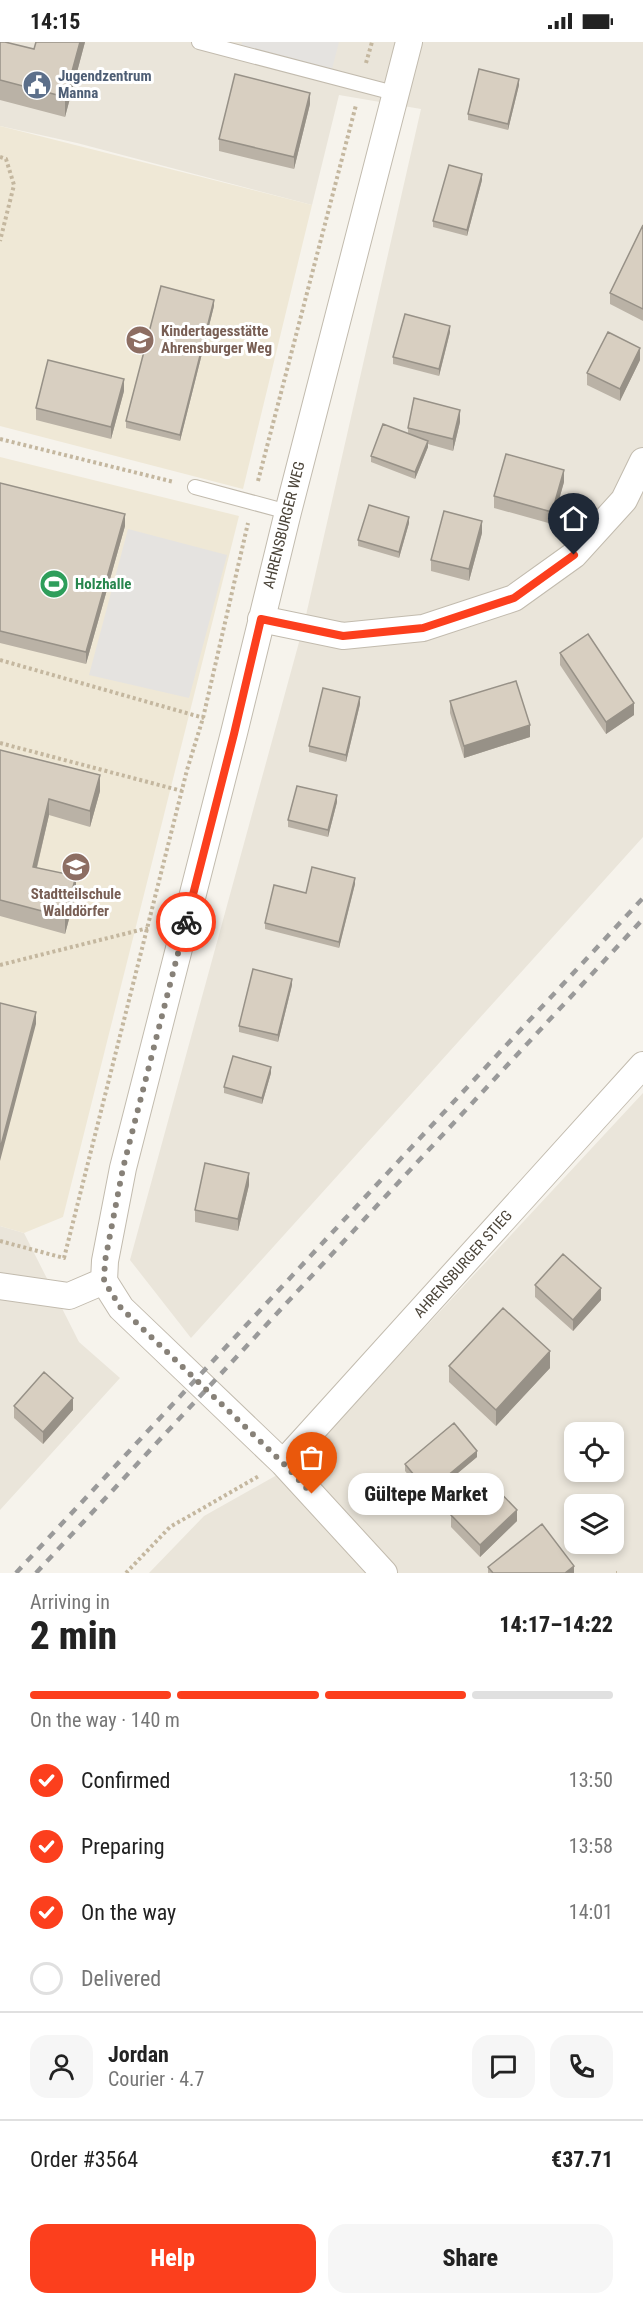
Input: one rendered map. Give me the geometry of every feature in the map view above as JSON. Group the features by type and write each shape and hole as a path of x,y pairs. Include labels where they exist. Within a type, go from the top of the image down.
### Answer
{"street":[{"name":"AHRENSBURGER WEG","path":"104,1281 105,1261 123,1168 394,93 409,42"},
{"path":"261,619 343,636 423,628 514,598 574,555 624,500 643,461"},
{"name":"AHRENSBURGER STIEG","path":"283,1463 643,1065"},
{"path":"0,1286 69,1296 104,1281 121,1308 283,1463 384,1573"}],"lane":[{"path":"199,42 394,93"},
{"path":"195,487 288,512"}],"path":[{"path":"0,1241 64,1258 182,791 203,718 252,503 372,42"},
{"path":"0,158 6,159 15,185 0,241"},
{"path":"0,439 195,487"},
{"path":"0,660 203,718 234,734"},
{"path":"0,743 182,791"},
{"path":"0,965 148,928"},
{"path":"126,1573 170,1527 283,1463"}],"shaded area":[{"path":"0,42 643,42 643,837 191,1338 130,1260 304,624 421,109 339,95 312,205 77,143 0,126"},
{"path":"242,42 339,42 332,69 241,46"},
{"name":"Kindertagesstätte Ahrensburger Weg","path":"0,126 312,205 243,489 0,426"},
{"name":"Stadtteilschule Walddörfer","path":"0,457 239,516 63,1217 24,1233 0,1226"},
{"path":"128,529 227,555 189,698 89,675"},
{"path":"643,1093 643,1573 149,1573 204,1516 300,1462"},
{"path":"0,1226 24,1233 79,1342 120,1378 0,1510"}],"building":[{"name":"Jugendzentrum Manna","path":"0,42 34,49 36,42 80,42 65,97 0,80"},
{"path":"479,69 519,79 508,124 468,114"},
{"path":"235,74 310,93 294,157 219,139"},
{"path":"449,165 482,174 467,230 433,221"},
{"path":"643,225 643,309 610,293"},
{"path":"161,286 214,300 180,435 126,421"},
{"path":"405,314 450,326 439,369 393,357"},
{"path":"608,332 640,348 620,389 587,373"},
{"path":"48,360 124,379 111,427 36,408"},
{"path":"414,398 460,410 453,439 408,428"},
{"path":"383,424 428,441 415,472 371,456"},
{"path":"506,454 564,470 552,512 494,496"},
{"name":"Holzhalle","path":"0,483 125,514 86,652 0,631"},
{"path":"369,505 409,517 399,552 358,540"},
{"path":"444,511 482,521 469,569 431,560"},
{"path":"588,634 634,703 606,722 560,653"},
{"path":"516,681 530,725 464,746 450,701"},
{"path":"323,688 360,697 346,755 309,746"},
{"path":"0,750 100,775 90,811 49,799 33,867 76,876 65,917 0,900"},
{"path":"297,786 337,795 328,830 288,820"},
{"path":"312,867 355,878 339,942 265,923 274,885 306,893"},
{"path":"253,969 292,979 278,1035 239,1026"},
{"path":"0,1003 36,1012 0,1149"},
{"path":"233,1056 271,1067 262,1098 224,1087"},
{"path":"205,1163 249,1173 238,1219 195,1210"},
{"path":"563,1254 601,1288 573,1320 535,1285"},
{"path":"503,1308 550,1351 496,1410 449,1366"},
{"path":"44,1372 73,1398 43,1432 14,1406"},
{"path":"454,1423 477,1451 428,1492 405,1464"},
{"path":"488,1480 517,1510 480,1545 451,1515"},
{"path":"542,1524 574,1566 565,1573 493,1573 488,1567"}],"railway":[{"path":"16,1573 643,898"},
{"path":"36,1573 643,919"}],"way so far":[{"path":"186,922 123,1168 105,1261 104,1281 121,1308 283,1463 312,1494"}],"place":[{"name":"Jugendzentrum Manna","path":"37,85"},
{"name":"Kindertagesstätte Ahrensburger Weg","path":"140,340"},
{"name":"Holzhalle","path":"54,584"},
{"name":"Stadtteilschule Walddörfer","path":"76,867"},
{"name":"Gültepe Market","path":"312,1494"}],"route":[{"path":"186,922 261,619 343,636 423,628 514,598 574,555"}]}
